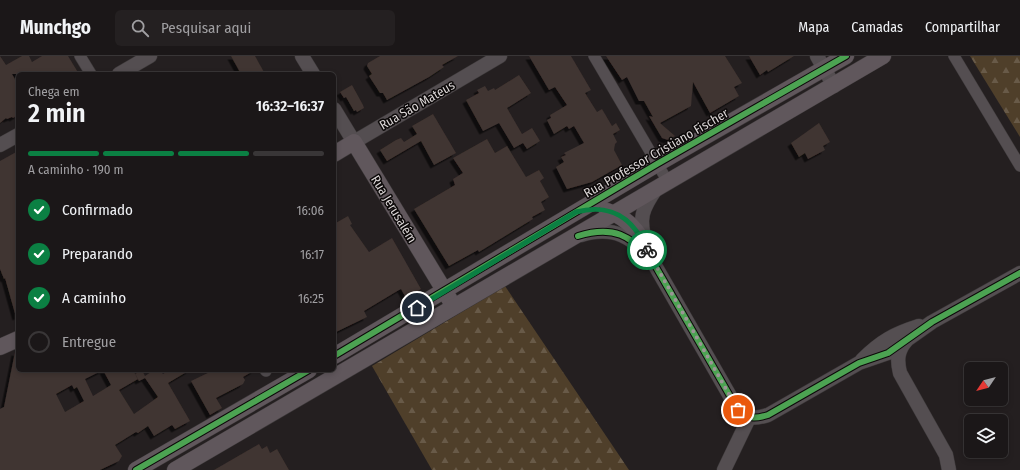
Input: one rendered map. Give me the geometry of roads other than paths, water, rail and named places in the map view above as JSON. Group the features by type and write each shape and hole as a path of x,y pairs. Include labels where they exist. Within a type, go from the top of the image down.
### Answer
{"main road":[{"name":"Rua Professor Cristiano Fischer","path":"336,355 657,164 821,62 846,56"},
{"path":"175,470 616,214 883,56"},
{"name":"Rua São Mateus","path":"336,153 354,142"},
{"name":"Rua Jerusalém","path":"354,142 455,308"},
{"path":"576,212 591,209 603,209 628,221 635,228 653,262"},
{"path":"0,347 16,339"},
{"path":"136,470 306,372"},
{"path":"198,434 206,440 208,451"}],"street":[{"path":"80,56 90,72"},
{"path":"122,72 150,56"},
{"path":"302,56 312,72"},
{"name":"Rua São Mateus","path":"354,142 500,56"},
{"path":"594,56 657,164 662,186 646,204 642,224 653,262"},
{"path":"954,56 1020,166"},
{"path":"821,62 834,86"},
{"name":"Rua Jerusalém","path":"336,112 354,142"},
{"path":"0,145 16,135"},
{"path":"578,236 593,231 622,234 642,248 653,262 738,410 749,418 757,419 768,415 859,363 888,353 932,322 1020,273"},
{"path":"859,363 877,345 896,334 932,322"},
{"path":"908,339 902,346 898,355 897,362 900,373 946,455 949,470"},
{"path":"859,363 871,361 882,362 900,373"},
{"path":"724,470 749,418"}]}
